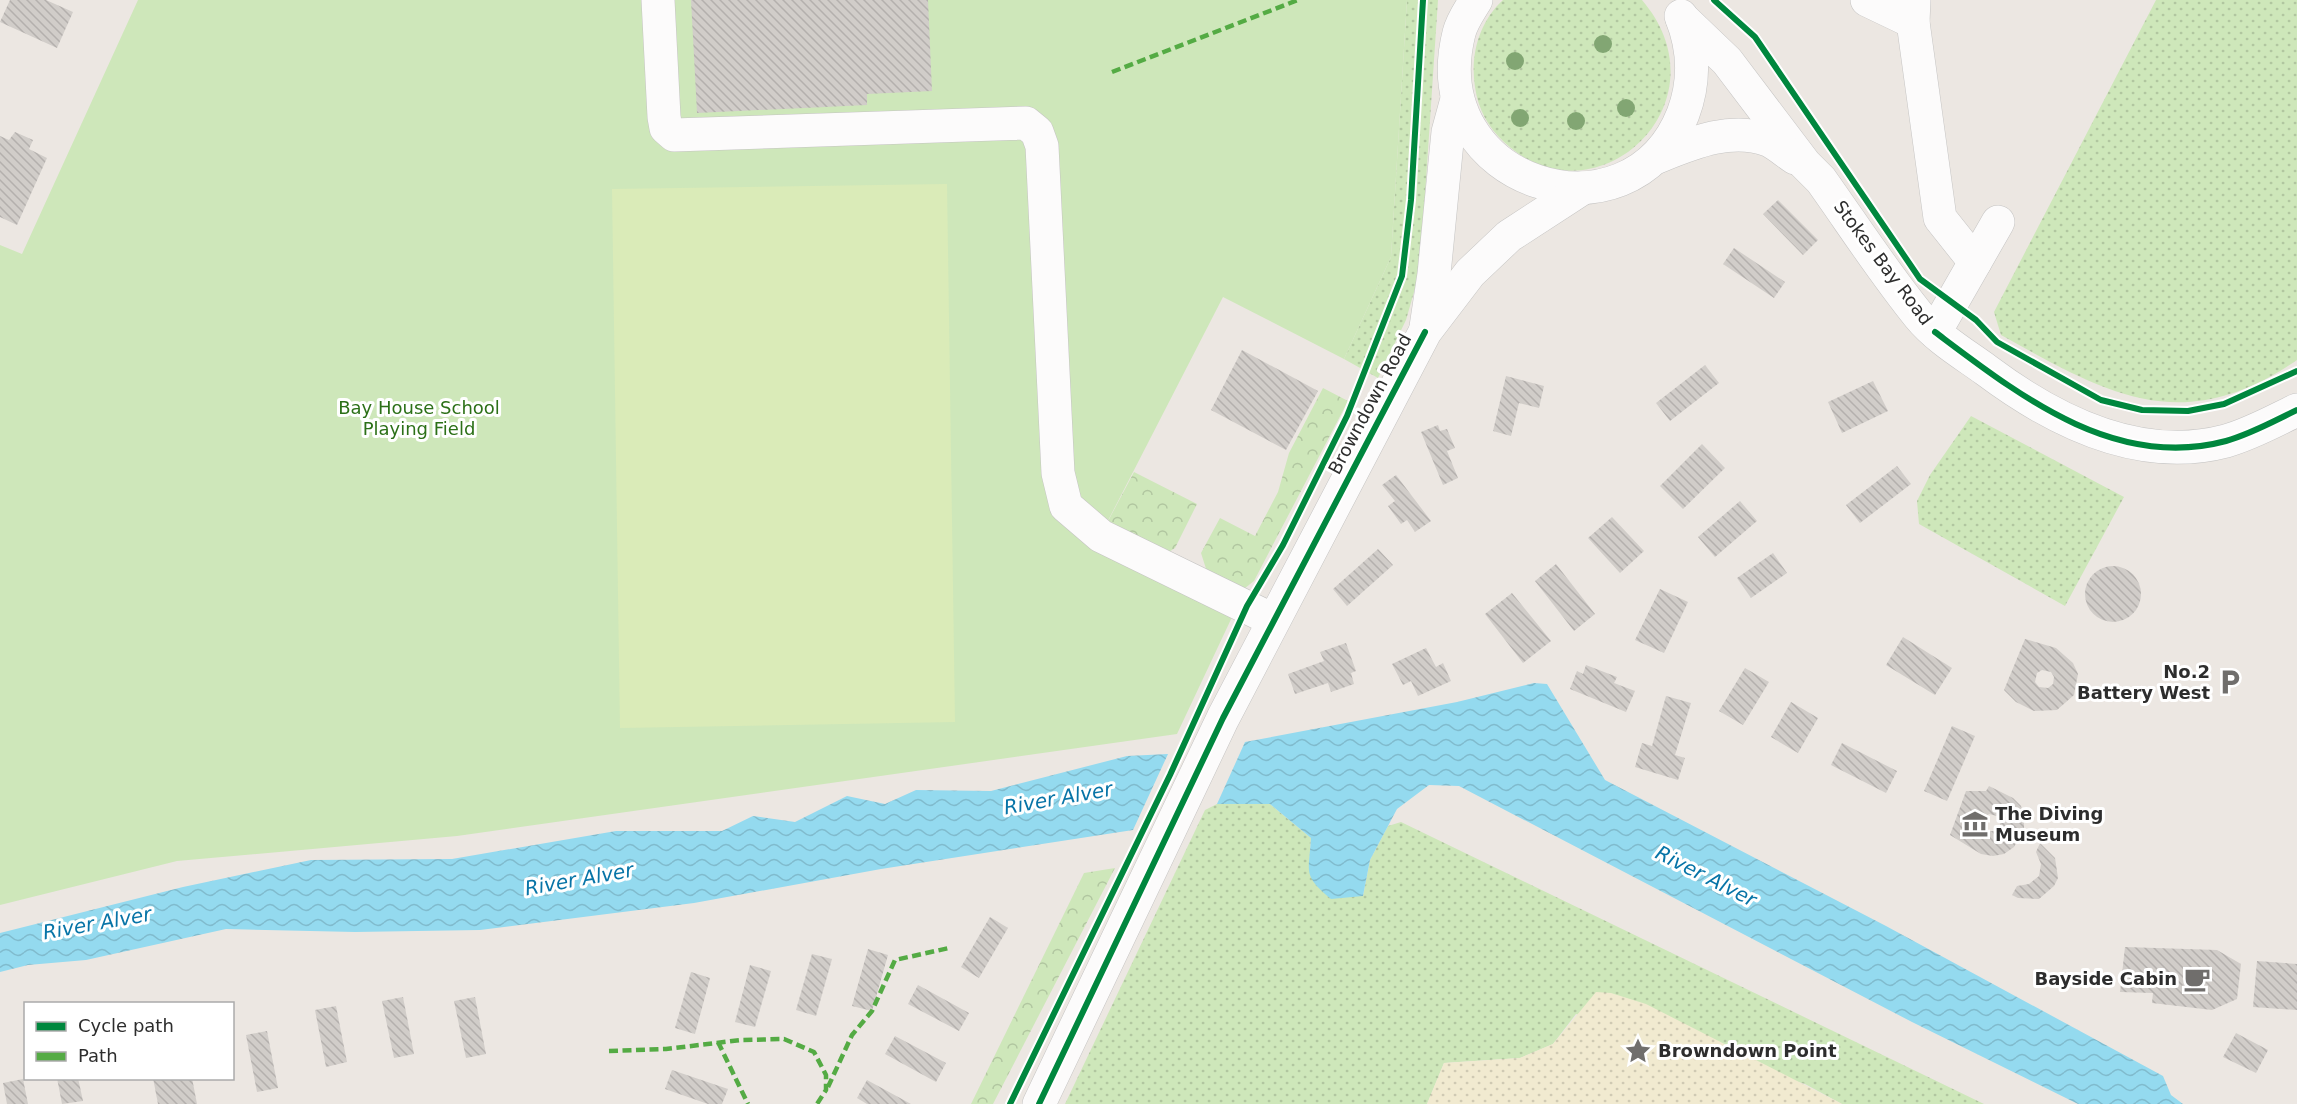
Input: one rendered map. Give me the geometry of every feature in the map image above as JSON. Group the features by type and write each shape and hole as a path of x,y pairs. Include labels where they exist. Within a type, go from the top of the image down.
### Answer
{"street":[{"path":"658,0 664,117 666,128 674,135 1026,123 1036,132 1042,146 1049,234 1052,378 1058,472 1066,506 1101,536 1273,620"},
{"name":"Stokes Bay Road","path":"1476,0 1460,15 1454,64 1458,99 1470,129 1491,156 1518,175 1549,186 1583,188 1620,179 1653,158 1703,139 1732,136 1768,140 1804,164 1821,180 1920,318 1935,332 2018,394 2067,421 2110,438 2139,445 2189,447 2226,441 2297,410"},
{"path":"1867,0 1913,11 1940,218 1975,262"},
{"name":"Stokes Bay Road","path":"1653,158 1677,129 1691,93 1692,55 1676,9"},
{"name":"Stokes Bay Road","path":"1676,9 1727,61 1804,164"},
{"name":"Browndown Road","path":"1425,332 1434,274 1449,132 1458,99"},
{"name":"Browndown Road","path":"1039,1104 1161,844 1273,620 1425,332 1470,273 1509,236 1583,188"},
{"path":"1935,332 1998,222"}],"green space":[{"name":"Bay House School Playing Field","path":"138,0 1407,0 1391,257 1344,359 1223,297 1096,544 1233,615 1177,734 457,836 177,861 0,905 0,245 22,254"},
{"path":"1407,0 1438,0 1420,271 1406,320 1378,378 1344,359 1391,257"},
{"path":"1503,0 1642,0 1665,39 1670,78 1661,113 1640,142 1611,162 1576,171 1540,165 1498,136 1489,124 1479,103 1475,87 1474,63 1482,29"},
{"path":"2156,0 2297,0 2297,360 2256,384 2218,397 2182,402 2147,399 2112,390 2077,375 2001,335 1994,312"},
{"path":"947,184 955,722 620,728 612,189"},
{"path":"1323,388 1348,401 1254,581 1240,592 1208,575 1201,553 1220,518 1255,536 1278,492 1289,453"},
{"path":"1971,416 2124,497 2065,606 1919,524 1917,501 1930,475"},
{"path":"1134,472 1197,504 1175,548 1164,555 1106,525"},
{"path":"1217,804 1270,804 1311,838 1309,868 1363,896 1370,860 1388,826 1401,822 1984,1104 1842,1104 1805,1084 1576,1014 1553,1044 1520,1058 1444,1063 1427,1104 1065,1104 1205,810"},
{"path":"1115,868 993,1104 971,1104 1084,873"}],"sand":[{"name":"Browndown Point","path":"1596,992 1611,993 1646,1004 1842,1104 1427,1104 1444,1063 1520,1058 1553,1044"}],"water":[{"name":"River Alver","path":"1534,683 1547,684 1605,780 1886,926 2163,1076 2171,1095 2183,1104 2078,1104 1912,1022 1459,786 1429,785 1397,809 1370,860 1363,896 1331,899 1315,884 1309,873 1311,838 1270,804 1217,804 1245,742 1457,702"},
{"name":"River Alver","path":"1168,754 1133,830 881,869 694,903 480,930 355,932 226,929 86,960 28,965 0,972 0,933 183,887 311,860 452,859 616,831 722,831 753,816 795,822 847,796 885,804 916,790 991,791 1127,756"}],"building":[{"path":"10,0 46,0 73,12 57,48 0,22"},
{"path":"691,0 928,0 932,91 867,94 867,105 697,113"},
{"path":"15,132 33,140 29,149 47,158 17,225 0,217 0,136 9,140"},
{"path":"1778,200 1818,240 1803,255 1763,214"},
{"path":"1734,248 1785,282 1774,298 1723,264"},
{"path":"1242,350 1318,391 1286,450 1211,410"},
{"path":"1705,365 1719,383 1670,421 1656,403"},
{"path":"1506,376 1544,386 1539,408 1519,403 1511,436 1493,431"},
{"path":"1873,381 1888,411 1842,433 1828,402"},
{"path":"1438,425 1440,431 1447,429 1455,448 1447,451 1458,478 1443,485 1421,432"},
{"path":"1702,444 1725,468 1683,509 1660,486"},
{"path":"1897,466 1911,484 1860,523 1846,505"},
{"path":"1396,475 1431,521 1415,532 1407,520 1401,524 1388,506 1395,501 1382,485"},
{"path":"1740,501 1757,521 1715,557 1698,537"},
{"path":"1612,517 1644,551 1620,573 1588,538"},
{"path":"1378,549 1393,565 1347,606 1333,589"},
{"path":"1773,553 1787,573 1751,598 1737,578"},
{"path":"1556,564 1595,614 1574,631 1535,581"},
{"path":"2113,566 2124,568 2133,574 2139,583 2141,594 2139,605 2133,614 2124,620 2113,622 2102,620 2093,614 2087,605 2085,594 2087,583 2093,574 2102,568"},
{"path":"1660,589 1688,602 1664,653 1635,640"},
{"path":"1512,593 1551,641 1523,663 1485,614"},
{"path":"1903,637 1952,668 1935,695 1886,665"},
{"path":"2025,639 2056,648 2073,663 2078,674 2074,695 2057,710 2034,711 2016,702 2004,690","holes":["2042,670 2051,672 2054,677 2053,684 2048,688 2039,687 2035,682 2037,673"]},
{"path":"1346,643 1356,671 1351,673 1354,684 1331,692 1328,683 1295,694 1288,674 1324,661 1320,652"},
{"path":"1426,648 1436,667 1443,663 1451,681 1418,696 1411,681 1403,685 1392,664"},
{"path":"1586,665 1617,677 1614,683 1635,691 1626,712 1570,689 1577,671 1583,674"},
{"path":"1745,668 1769,682 1743,725 1719,711"},
{"path":"1666,696 1691,703 1675,755 1685,758 1678,780 1635,767 1642,743 1652,746"},
{"path":"1791,702 1818,718 1798,753 1771,737"},
{"path":"1952,726 1975,736 1947,801 1924,791"},
{"path":"1842,743 1897,771 1886,793 1831,765"},
{"path":"1989,786 2013,798 2021,806 2024,829 2014,847 2004,854 1993,856 1981,854 1950,835 1966,791 1986,791","holes":["1989,814 1997,816 2000,827 1995,831 1989,831 1983,825 1983,820"]},
{"path":"2040,843 2055,858 2058,878 2054,886 2039,899 2018,898 2012,895 2017,886 2029,884 2039,876 2041,864 2036,852"},
{"path":"990,917 1008,928 979,978 961,967"},
{"name":"Bayside Cabin","path":"2125,947 2217,950 2241,964 2237,999 2212,1010 2152,1003 2153,993 2120,992"},
{"path":"868,949 888,955 872,1011 852,1006"},
{"path":"812,954 832,959 816,1016 796,1010"},
{"path":"2257,961 2297,964 2297,1010 2253,1007"},
{"path":"750,965 771,971 755,1027 735,1022"},
{"path":"691,972 710,978 695,1034 675,1028"},
{"path":"918,985 969,1013 959,1031 908,1004"},
{"path":"403,997 414,1054 394,1058 382,1001"},
{"path":"475,997 486,1054 466,1058 454,1001"},
{"path":"336,1006 347,1062 326,1067 315,1010"},
{"path":"267,1031 278,1088 257,1092 246,1035"},
{"path":"2236,1033 2268,1050 2256,1073 2223,1057"},
{"path":"895,1036 946,1063 936,1082 885,1054"},
{"path":"672,1070 728,1089 722,1104 708,1104 665,1089"},
{"path":"23,1079 28,1104 7,1104 3,1083"},
{"path":"57,1080 78,1080 83,1101 62,1104"},
{"path":"153,1080 192,1080 197,1104 158,1104"},
{"path":"867,1080 911,1104 867,1104 857,1098"}],"marked path":[{"path":"1112,72 1298,0"},
{"path":"828,1087 852,1035 872,1011 895,960 949,948"},
{"path":"609,1051 666,1049 741,1040 784,1039 814,1052 826,1075 826,1090 817,1104"},
{"path":"718,1042 748,1104"}],"cycle path":[{"path":"1010,1104 1170,775 1247,606 1283,545 1347,416 1402,276 1411,200 1423,0"},
{"path":"1714,0 1755,37 1920,279 1976,320 1997,342 2101,400 2142,410 2188,411 2224,404 2297,371"},
{"path":"1039,1104 1223,718 1425,332"},
{"path":"1935,332 2034,402 2070,421 2107,436 2145,445 2185,448 2226,441 2297,410"}],"place":[{"name":"No.2 Battery West","path":"2230,682"},
{"name":"The Diving Museum","path":"1975,824"},
{"name":"Bayside Cabin","path":"2197,979"},
{"name":"Browndown Point","path":"1638,1051"}]}
